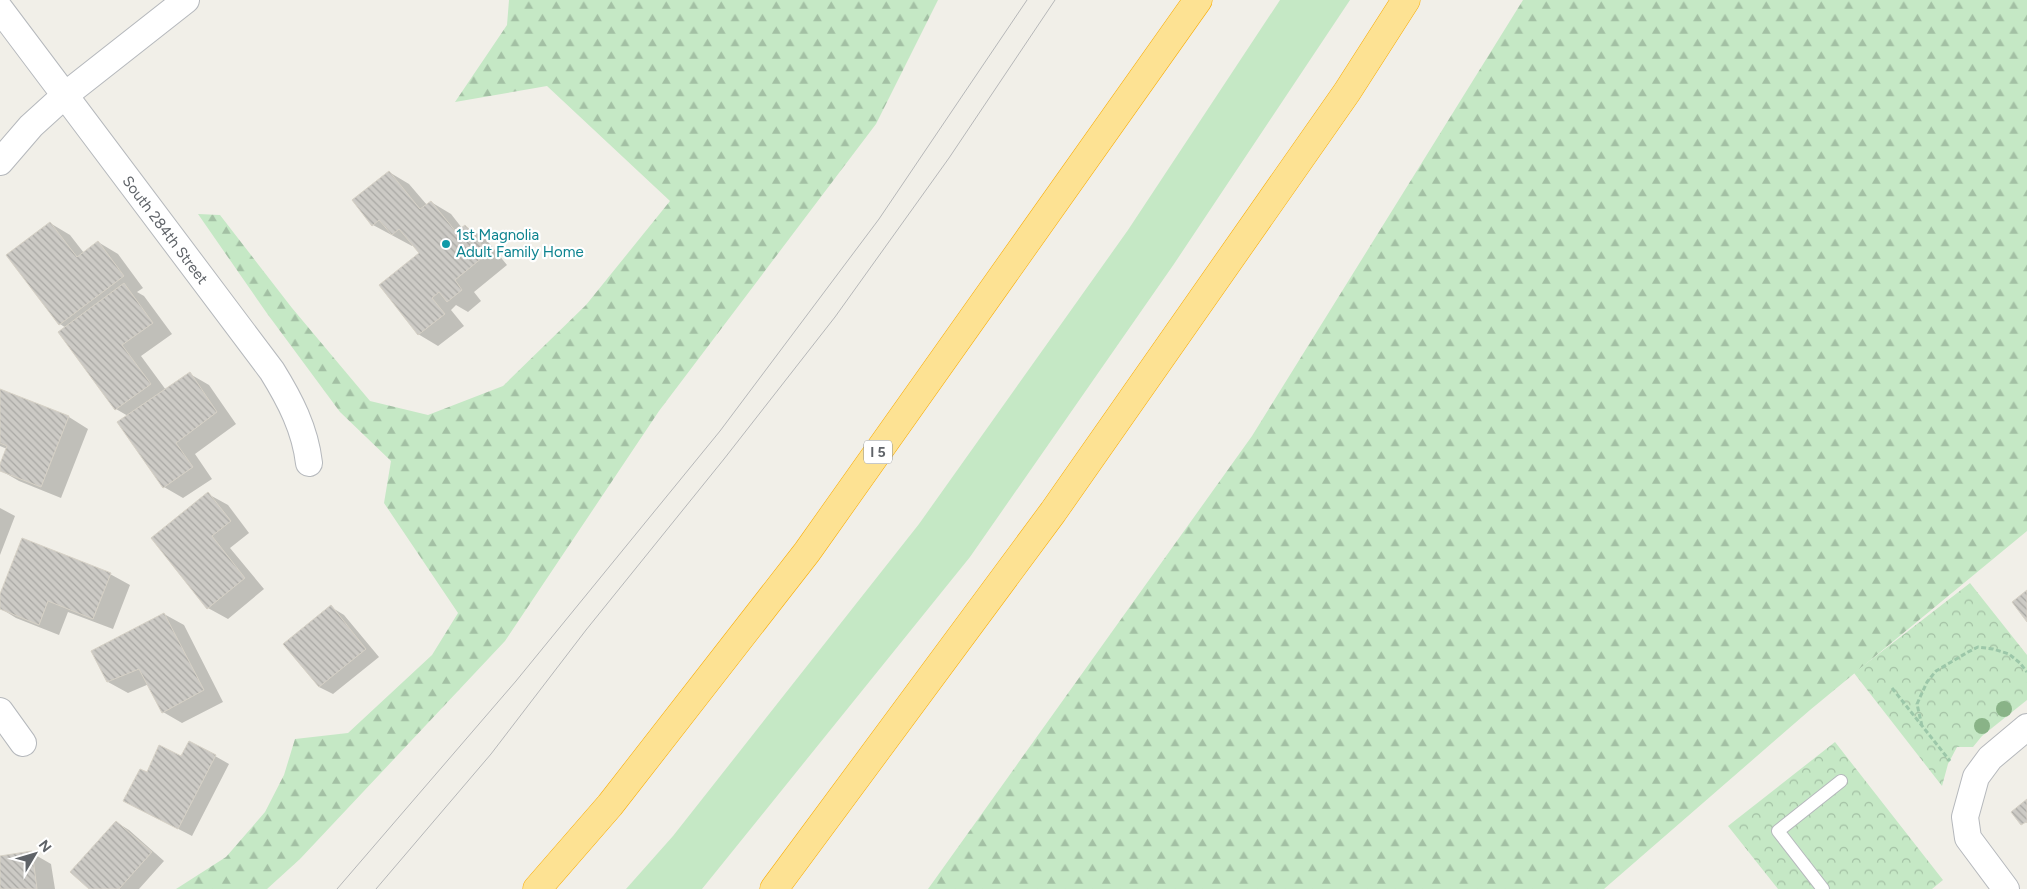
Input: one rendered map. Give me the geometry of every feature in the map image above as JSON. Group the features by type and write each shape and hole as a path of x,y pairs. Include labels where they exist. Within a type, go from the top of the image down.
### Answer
{"highway":[{"name":"I 5","path":"537,889 610,805 807,552 1198,0"},
{"path":"774,889 1053,512 1347,92 1406,0"}],"street":[{"path":"0,162 31,126 64,96 186,0"},
{"name":"South 284th Street","path":"0,9 272,371 297,416 307,447 309,463"},
{"path":"0,711 24,743"},
{"path":"2006,889 1968,838 1964,817 1976,777 1990,758 2027,727"}],"lane":[{"path":"1823,889 1778,831 1841,781"}],"path":[{"path":"1922,726 1917,704 1927,682 1936,671 1968,652 1978,647 2009,654 2027,672"},
{"path":"1892,688 1946,759"}],"green space":[{"path":"509,0 938,0 876,124 659,411 505,641 300,859 267,889 176,889 226,857 265,812 284,775 295,739 348,733 432,655 458,613 384,503 391,461 340,412 266,312 198,214 220,215 292,308 370,401 428,415 503,386 586,305 670,201 547,86 455,102 507,25"},
{"path":"1280,0 1350,0 1174,264 970,557 702,889 626,889 673,836 919,524 1128,230"},
{"path":"1523,0 2027,0 2027,531 1810,710 1604,889 928,889 1252,436"},
{"path":"1970,583 2027,655 2027,700 1982,736 1973,747 1957,747 1948,764 1942,786 1854,673"},
{"path":"1835,742 1943,880 1932,889 1778,889 1728,826"}],"building":[{"name":"1st Magnolia Adult Family Home","path":"389,171 420,209 431,201 456,232 465,225 488,253 455,280 462,290 447,302 439,292 432,298 445,314 418,335 379,285 419,253 399,229 392,235 379,220 372,226 352,200"},
{"path":"50,222 77,257 98,241 124,276 59,325 6,255"},
{"path":"124,283 153,323 122,345 151,384 115,410 58,332"},
{"path":"190,372 217,412 176,443 193,467 163,488 117,422"},
{"path":"0,389 69,416 41,487 0,471 0,464 7,446 0,443"},
{"path":"208,492 231,521 212,536 245,578 207,609 151,538"},
{"path":"22,538 111,573 93,619 48,601 39,625 0,609 0,594"},
{"path":"2027,590 2027,622 2012,602"},
{"path":"331,605 366,649 319,687 283,644"},
{"path":"164,613 204,690 162,713 139,669 107,682 91,651"},
{"path":"189,741 216,755 178,829 123,801 140,769 147,772 159,745 181,756"},
{"path":"2027,799 2027,823 2021,825 2011,812"},
{"path":"116,821 152,852 119,889 89,889 70,872"},
{"path":"32,851 37,889 0,889 0,856"}],"tram line":[{"path":"337,889 516,681 720,431 879,219 1027,0"},
{"path":"376,889 491,754 586,630 724,459 835,317 949,158 1055,0"}],"place":[{"name":"1st Magnolia Adult Family Home","path":"446,244"}]}
